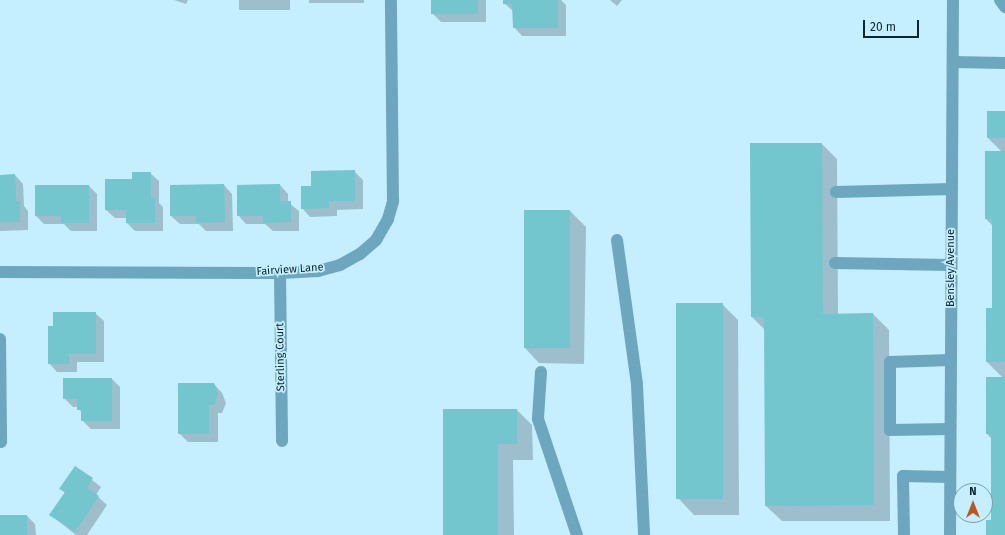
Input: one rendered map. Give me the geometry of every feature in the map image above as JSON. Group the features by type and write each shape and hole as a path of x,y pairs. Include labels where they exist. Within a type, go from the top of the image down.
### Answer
{"street":[{"name":"Fairview Lane","path":"0,272 280,273 318,271 340,265 360,254 376,240 388,219 393,201 391,0"},
{"name":"Bensley Avenue","path":"950,535 953,0"},
{"path":"1000,0 1005,6"},
{"path":"953,62 1005,63"},
{"path":"836,192 952,189"},
{"path":"617,240 637,385 644,535"},
{"path":"835,263 951,265"},
{"name":"Sterling Court","path":"280,273 282,440"},
{"path":"0,339 1,442"},
{"path":"950,429 890,430 890,362 951,360"},
{"path":"541,372 538,419 576,535"},
{"path":"904,535 903,476 950,477"}],"building":[{"path":"431,0 478,0 478,14 431,14"},
{"path":"503,0 558,0 558,28 513,28 512,4 503,4"},
{"path":"987,111 1005,111 1005,138 987,138"},
{"path":"750,143 822,143 823,314 873,313 874,505 765,506 764,317 751,317"},
{"path":"985,151 1005,151 1005,362 986,362 986,308 992,308 992,219 985,219"},
{"path":"355,170 355,201 329,201 329,208 301,209 301,186 311,186 311,171"},
{"path":"132,172 151,172 151,198 155,198 155,223 126,223 126,210 105,210 105,179 132,179"},
{"path":"15,174 16,201 20,201 20,222 0,222 0,175"},
{"path":"224,184 225,222 196,223 196,216 170,216 170,185"},
{"path":"280,184 280,201 291,201 291,222 263,223 263,216 237,216 237,185"},
{"path":"35,185 89,185 89,223 61,223 61,216 35,216"},
{"path":"524,210 570,210 570,348 524,348"},
{"path":"676,303 723,303 723,499 676,499"},
{"path":"53,312 96,312 96,354 69,354 69,364 48,364 48,326 53,326"},
{"path":"986,377 1005,377 1005,535 986,535 986,523 993,523 993,483 991,483 991,434 986,434"},
{"path":"63,378 112,378 112,421 81,421 81,410 77,410 77,399 63,399"},
{"path":"178,383 214,383 218,394 214,405 209,405 209,434 178,434"},
{"path":"443,409 517,409 517,444 498,444 498,535 443,535"},
{"path":"75,466 93,478 87,488 99,496 75,532 49,515 65,492 59,489"},
{"path":"0,515 27,515 27,535 0,535"}]}
